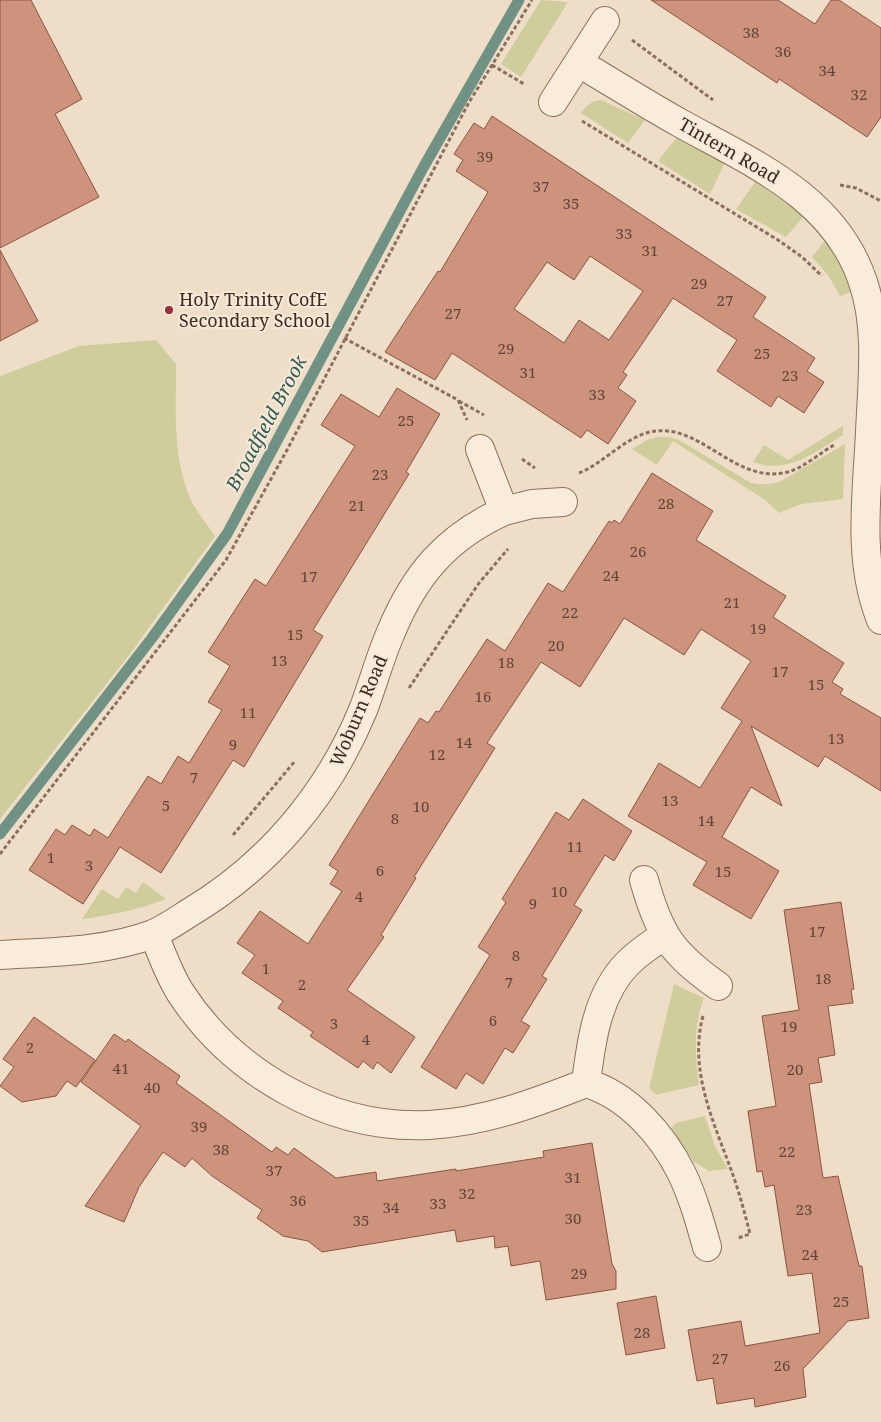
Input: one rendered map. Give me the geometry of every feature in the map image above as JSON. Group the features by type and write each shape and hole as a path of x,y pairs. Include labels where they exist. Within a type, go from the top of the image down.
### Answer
{"street":[{"path":"553,102 605,21"},
{"name":"Tintern Road","path":"579,63 661,112 771,172 806,200 831,224 872,280 871,424 866,533 867,575 881,620"},
{"path":"480,449 504,511"},
{"name":"Woburn Road","path":"0,955 104,947 154,934 205,904 241,877 277,844 308,808 334,772 362,711 390,632 411,592 431,562 476,524 504,511 532,504 563,502"},
{"path":"644,880 656,919 664,936 684,961 718,986"},
{"path":"154,934 179,990 195,1013 235,1055 285,1089 309,1102 338,1113 399,1125 429,1125 464,1121 528,1105 586,1083 601,1087 630,1106 670,1154 690,1192 707,1247"},
{"path":"586,1083 592,1042 603,1001 627,964 664,936"}],"path":[{"path":"0,854 226,560 287,450 468,104 532,0"},
{"path":"605,21 717,103"},
{"path":"492,65 778,240 802,256 826,283"},
{"path":"831,182 856,188 881,201"},
{"path":"344,338 458,400 480,449"},
{"path":"563,502 561,478 582,472 642,435 656,430 673,432 694,440 732,462 758,473 775,473 789,472 871,424"},
{"path":"362,711 398,704 479,583 514,545"},
{"path":"228,840 297,759"},
{"path":"707,1247 750,1234 743,1204 714,1128 703,1089 700,1053 702,1019 707,1005 718,986"}],"shaded area":[{"path":"541,0 568,2 521,77 501,64"},
{"path":"601,100 645,120 628,143 581,113 594,101"},
{"path":"677,137 726,160 710,194 658,161"},
{"path":"758,178 805,215 786,237 736,209"},
{"path":"827,238 853,291 840,296 828,275 812,257"},
{"path":"156,340 176,364 178,453 186,488 195,508 215,536 130,654 0,819 0,376 79,346"},
{"path":"843,426 843,435 800,460 777,466 753,462 764,445 788,460"},
{"path":"669,437 679,440 751,483 762,484 781,481 845,444 843,499 801,504 779,513 765,500 673,441 657,465 632,449 647,440"},
{"path":"143,882 166,899 124,912 82,919 102,889 118,899 126,887 136,893"},
{"path":"674,984 704,998 698,1020 696,1042 699,1085 656,1095 649,1088"},
{"path":"705,1116 715,1146 728,1169 709,1171 694,1162 671,1128 676,1123"}],"building":[{"path":"0,0 31,0 82,99 55,114 99,197 0,248"},
{"path":"651,0 778,0 815,24 831,0 839,0 881,28 881,117 867,137 779,79 777,83"},
{"path":"492,116 766,297 753,317 815,358 807,371 824,382 804,413 778,396 771,407 717,371 737,340 673,298 623,372 627,375 618,388 636,401 608,444 587,430 581,438 452,353 435,380 385,352 438,271 440,272 488,192 456,171 463,160 454,154 474,123 484,129","holes":["590,256 643,291 609,340 579,320 564,343 514,309 547,262 574,280"]},
{"path":"0,250 38,321 0,341"},
{"path":"397,388 440,414 406,472 409,474 313,630 323,636 244,767 233,760 161,873 120,847 83,904 29,870 56,829 65,835 72,825 90,836 94,829 108,838 148,776 161,784 178,756 189,763 222,710 208,702 230,666 208,652 255,579 266,586 355,446 321,425 341,394 379,417"},
{"path":"652,473 713,511 696,540 786,596 773,617 844,663 832,682 843,689 840,694 881,718 881,791 825,756 818,767 751,726 782,806 751,787 722,837 779,871 751,919 693,885 707,862 628,816 659,763 700,788 742,721 721,708 751,661 701,629 684,655 624,618 580,687 541,662 487,743 495,748 414,877 416,878 381,935 384,937 347,990 415,1037 391,1073 377,1062 373,1069 363,1061 358,1068 310,1036 313,1032 278,1008 283,1001 242,973 255,955 237,943 260,911 308,944 342,891 330,884 338,871 329,865 420,718 428,723 436,711 439,712 487,639 505,651 548,583 563,592 609,521 612,523 614,520 620,524"},
{"path":"583,799 632,831 614,861 605,855 574,905 582,910 542,976 547,979 521,1021 530,1026 513,1053 505,1048 483,1084 466,1073 456,1089 421,1067 490,955 478,947 506,902 502,899 556,812 569,820"},
{"path":"841,902 854,989 851,990 853,1003 828,1006 835,1055 818,1058 822,1082 809,1084 823,1178 838,1176 859,1266 862,1266 869,1318 848,1321 803,1369 806,1397 755,1407 754,1398 717,1404 713,1378 697,1381 688,1330 741,1321 745,1346 820,1333 812,1273 788,1276 774,1185 765,1187 762,1171 757,1172 748,1111 776,1106 762,1016 799,1010 784,910"},
{"path":"34,1017 95,1060 76,1087 67,1081 56,1096 22,1102 0,1086 14,1067 3,1059"},
{"path":"114,1034 126,1042 128,1039 180,1076 176,1083 272,1152 276,1147 288,1155 294,1148 336,1178 376,1172 377,1181 456,1169 456,1171 544,1157 543,1151 592,1143 612,1264 616,1271 616,1289 546,1300 540,1261 511,1266 508,1246 495,1248 494,1236 457,1242 455,1230 322,1252 308,1241 283,1236 257,1218 262,1210 212,1176 192,1158 185,1167 163,1152 139,1187 124,1222 85,1206 141,1126 81,1082"},
{"path":"656,1296 665,1348 626,1355 617,1303"}],"waterway":[{"name":"Broadfield Brook","path":"0,834 152,638 227,534 423,168 519,0"}],"place":[{"name":"Holy Trinity CofE Secondary School","path":"169,310"}]}
